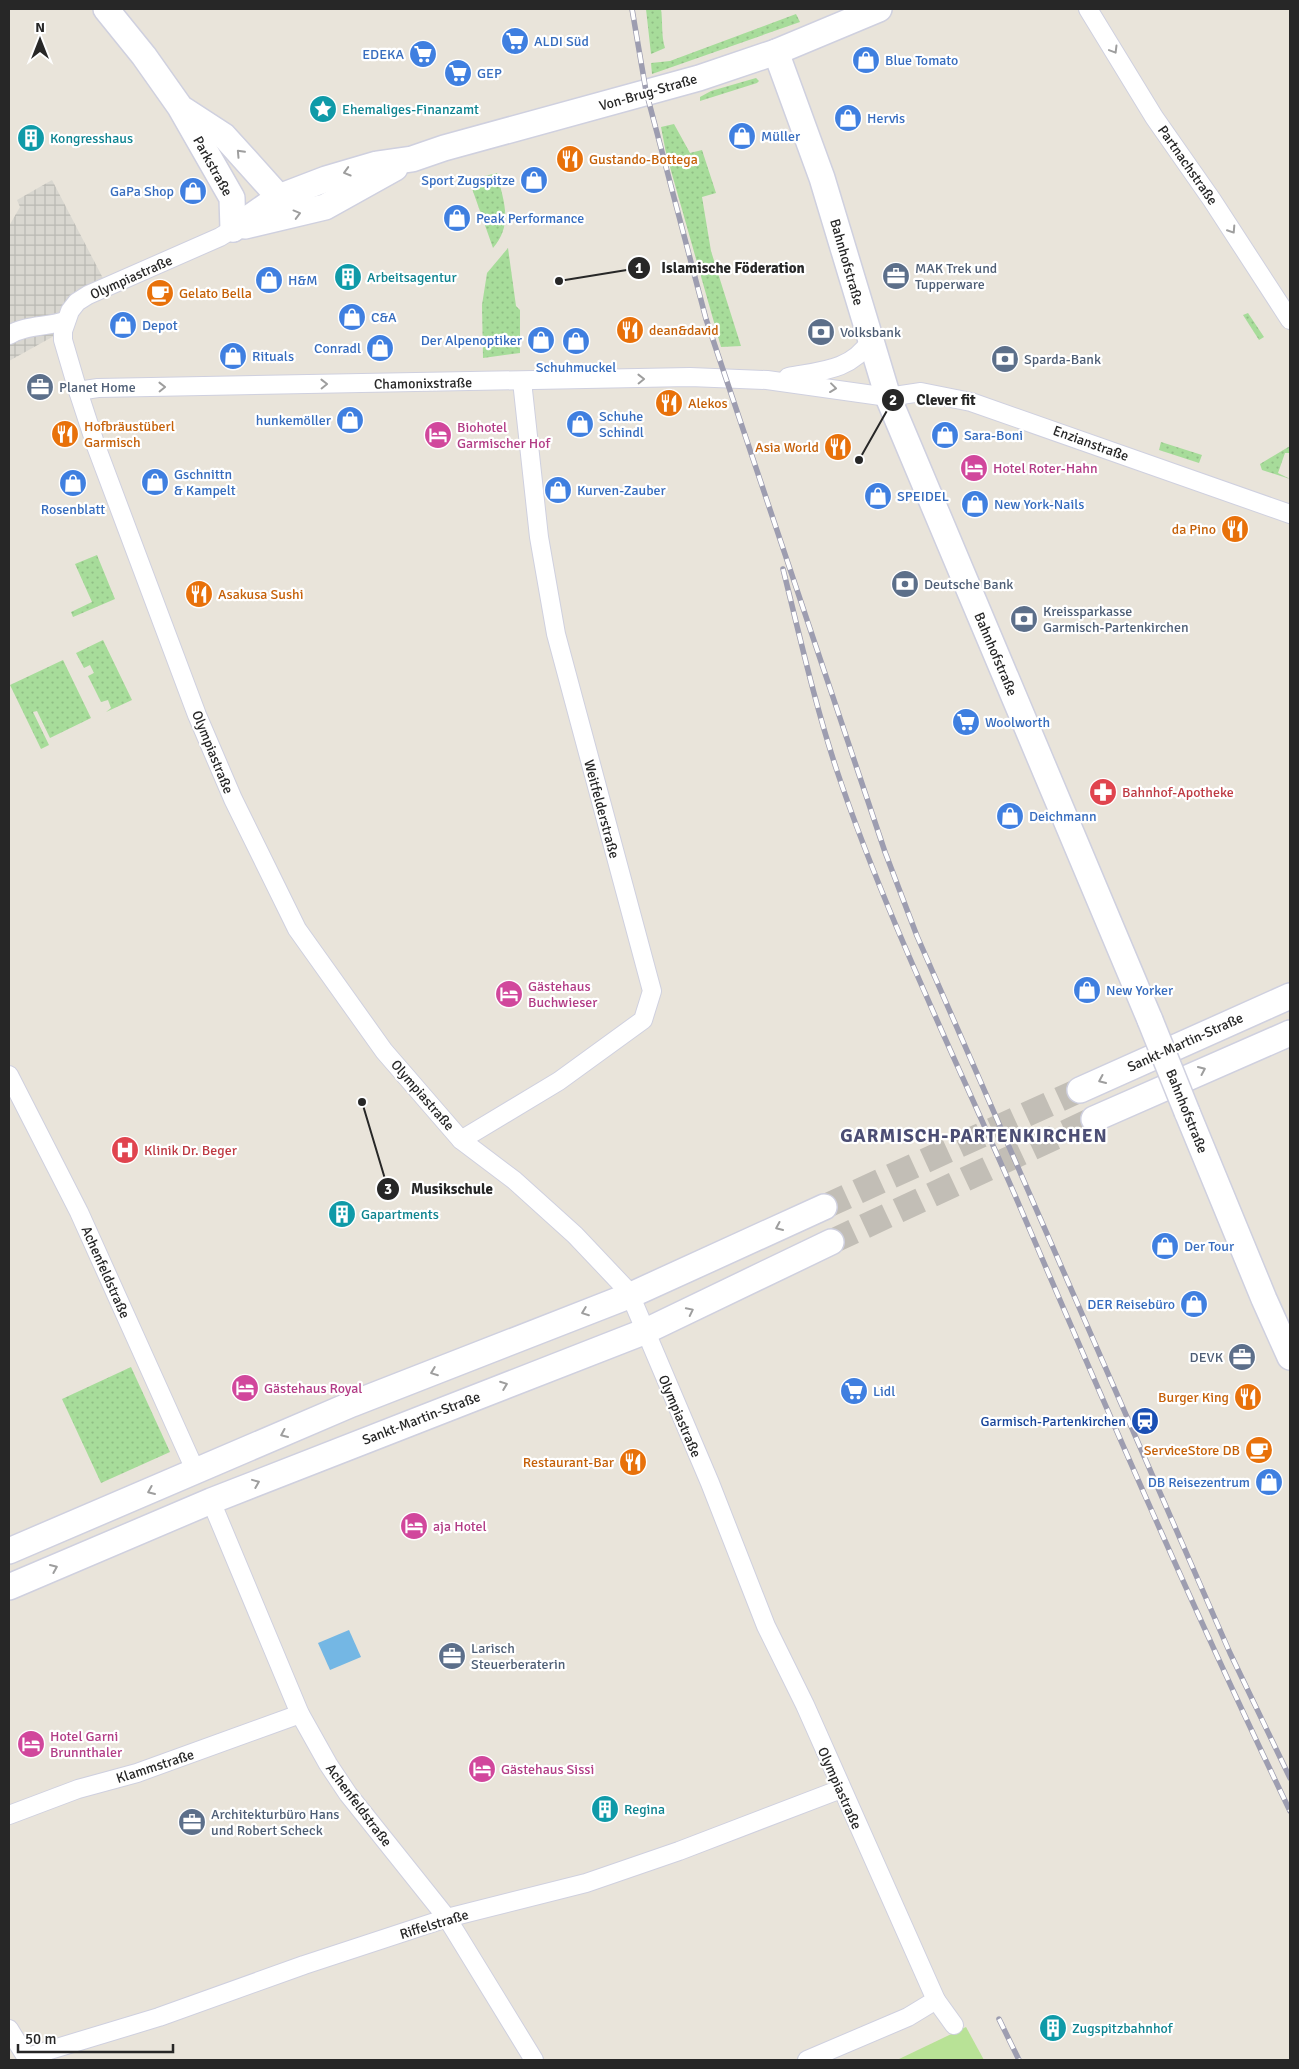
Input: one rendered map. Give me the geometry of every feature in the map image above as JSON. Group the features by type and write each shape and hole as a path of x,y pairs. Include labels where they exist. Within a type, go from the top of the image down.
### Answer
{"street":[{"name":"Parkstraße","path":"106,9 144,56 180,107 232,198 233,229"},
{"name":"Von-Brug-Straße","path":"233,229 325,207 412,159 444,148 699,78 776,52 879,9"},
{"name":"Partnachstraße","path":"1088,9 1154,117 1212,200 1290,320"},
{"name":"Bahnhofstraße","path":"776,52 822,178 888,397 1150,1020 1264,1299 1290,1357"},
{"name":"Parkstraße","path":"180,107 224,136 276,193"},
{"name":"Von-Brug-Straße","path":"233,229 276,193 376,164 412,159"},
{"name":"Olympiastraße","path":"233,229 220,237 88,295 77,302 65,321 63,340 96,446 202,726 233,799 297,929 384,1050 461,1140 514,1180 575,1235 631,1294 766,1626 805,1705 936,2000 954,2025"},
{"path":"9,335 19,329 46,327 65,321"},
{"name":"Chamonixstraße","path":"767,380 830,370 856,358 870,341"},
{"name":"Chamonixstraße","path":"78,391 108,388 690,378 767,380 852,390 888,397"},
{"name":"Weitfelderstraße","path":"461,1140 559,1081 643,1020 652,991 556,634 539,536 522,380"},
{"name":"Enzianstraße","path":"888,397 922,392 971,402 1290,514"},
{"name":"Sankt-Martin-Straße","path":"1080,1090 1290,996"},
{"path":"1094,1119 1290,1033"},
{"name":"Achenfeldstraße","path":"9,1075 79,1212 196,1472"},
{"path":"9,1551 352,1404 631,1294 824,1206"},
{"name":"Sankt-Martin-Straße","path":"9,1588 211,1501 646,1331 831,1242"},
{"name":"Achenfeldstraße","path":"211,1501 300,1714 348,1794 447,1918 534,2060"},
{"name":"Klammstraße","path":"9,1815 78,1789 137,1774 300,1714"},
{"name":"Riffelstraße","path":"27,2058 159,2017 304,1965 447,1918 586,1883 679,1851 841,1789"},
{"path":"807,2060 908,2017 936,2000"},
{"path":"9,2029 27,2058"}],"green space":[{"path":"646,9 661,9 662,14 665,48 651,54"},
{"path":"796,14 800,22 652,74 651,63 670,61"},
{"path":"756,78 759,81 757,83 700,101 700,97 711,91"},
{"path":"674,124 690,153 702,150 716,193 702,197 711,251 741,346 721,347 666,153 661,127"},
{"path":"497,173 504,202 505,221 499,239 493,248 469,180"},
{"path":"508,248 516,306 520,310 520,353 483,358 482,305 487,273"},
{"path":"1248,313 1264,337 1259,340 1243,315"},
{"path":"1161,442 1202,455 1199,463 1159,450"},
{"path":"1290,446 1290,453 1285,453 1278,473 1290,479 1262,470 1260,464"},
{"path":"97,555 115,599 73,617 71,612 92,602 75,564"},
{"path":"103,640 132,700 106,712 111,708 108,700 101,702 88,676 94,673 90,665 84,668 76,653"},
{"path":"63,660 91,718 50,738 37,711 33,712 49,745 41,749 10,685"},
{"path":"131,1367 170,1452 101,1483 62,1399"},
{"path":"966,2027 984,2060 897,2060"}],"shaded area":[{"path":"52,180 107,286 88,295 63,331 9,361 9,226 20,207 17,200"}],"water":[{"path":"349,1630 361,1657 330,1670 318,1643"}],"tunnel":[{"path":"824,1207 1080,1090"},
{"path":"831,1242 1094,1119"}],"railway":[{"path":"632,9 646,91 706,319 885,852 917,936 1230,1653 1290,1778"},
{"path":"783,569 829,746 878,882 1085,1359 1254,1736 1290,1811"},
{"path":"999,2019 1019,2060"}],"place":[{"name":"ALDI Süd","path":"515,41"},
{"name":"EDEKA","path":"423,54"},
{"name":"Blue Tomato","path":"866,60"},
{"name":"GEP","path":"458,73"},
{"name":"Ehemaliges-Finanzamt","path":"323,109"},
{"name":"Hervis","path":"848,118"},
{"name":"Müller","path":"742,136"},
{"name":"Kongresshaus","path":"31,138"},
{"name":"Gustando-Bottega","path":"570,159"},
{"name":"Sport Zugspitze","path":"534,180"},
{"name":"GaPa Shop","path":"193,191"},
{"name":"Peak Performance","path":"457,218"},
{"name":"MAK Trek und Tupperware","path":"896,276"},
{"name":"Arbeitsagentur","path":"348,277"},
{"name":"H&M","path":"269,280"},
{"name":"Islamische Föderation","path":"559,281"},
{"name":"Gelato Bella","path":"160,293"},
{"name":"C&A","path":"352,317"},
{"name":"Depot","path":"123,325"},
{"name":"dean&david","path":"630,330"},
{"name":"Volksbank","path":"821,332"},
{"name":"Der Alpenoptiker","path":"541,340"},
{"name":"Schuhmuckel","path":"576,341"},
{"name":"Conradl","path":"380,348"},
{"name":"Rituals","path":"233,356"},
{"name":"Sparda-Bank","path":"1005,359"},
{"name":"Planet Home","path":"40,387"},
{"name":"Alekos","path":"669,403"},
{"name":"hunkemöller","path":"350,420"},
{"name":"Schuhe Schindl","path":"580,424"},
{"name":"Hofbräustüberl Garmisch","path":"65,434"},
{"name":"Biohotel Garmischer Hof","path":"438,435"},
{"name":"Sara-Boni","path":"945,435"},
{"name":"Asia World","path":"838,447"},
{"name":"Clever fit","path":"859,460"},
{"name":"Hotel Roter-Hahn","path":"974,468"},
{"name":"Gschnittn & Kampelt","path":"155,482"},
{"name":"Rosenblatt","path":"73,483"},
{"name":"Kurven-Zauber","path":"558,490"},
{"name":"SPEIDEL","path":"878,496"},
{"name":"New York-Nails","path":"975,504"},
{"name":"da Pino","path":"1235,529"},
{"name":"Deutsche Bank","path":"905,584"},
{"name":"Asakusa Sushi","path":"199,594"},
{"name":"Kreissparkasse Garmisch-Partenkirchen","path":"1024,619"},
{"name":"Woolworth","path":"966,722"},
{"name":"Bahnhof-Apotheke","path":"1103,792"},
{"name":"Deichmann","path":"1010,816"},
{"name":"New Yorker","path":"1087,990"},
{"name":"Gästehaus Buchwieser","path":"509,994"},
{"name":"Musikschule","path":"362,1102"},
{"name":"Klinik Dr. Beger","path":"125,1150"},
{"name":"Gapartments","path":"342,1214"},
{"name":"Der Tour","path":"1165,1246"},
{"name":"DER Reisebüro","path":"1194,1304"},
{"name":"DEVK","path":"1242,1357"},
{"name":"Gästehaus Royal","path":"245,1388"},
{"name":"Lidl","path":"854,1391"},
{"name":"Burger King","path":"1248,1397"},
{"name":"Garmisch-Partenkirchen","path":"1145,1421"},
{"name":"ServiceStore DB","path":"1259,1450"},
{"name":"Restaurant-Bar","path":"633,1462"},
{"name":"DB Reisezentrum","path":"1269,1482"},
{"name":"aja Hotel","path":"414,1526"},
{"name":"Larisch Steuerberaterin","path":"452,1656"},
{"name":"Hotel Garni Brunnthaler","path":"31,1744"},
{"name":"Gästehaus Sissi","path":"482,1769"},
{"name":"Regina","path":"605,1809"},
{"name":"Architekturbüro Hans und Robert Scheck","path":"192,1822"},
{"name":"Zugspitzbahnhof","path":"1053,2028"}],"district":[{"name":"GARMISCH-PARTENKIRCHEN","path":"974,1135"}]}
